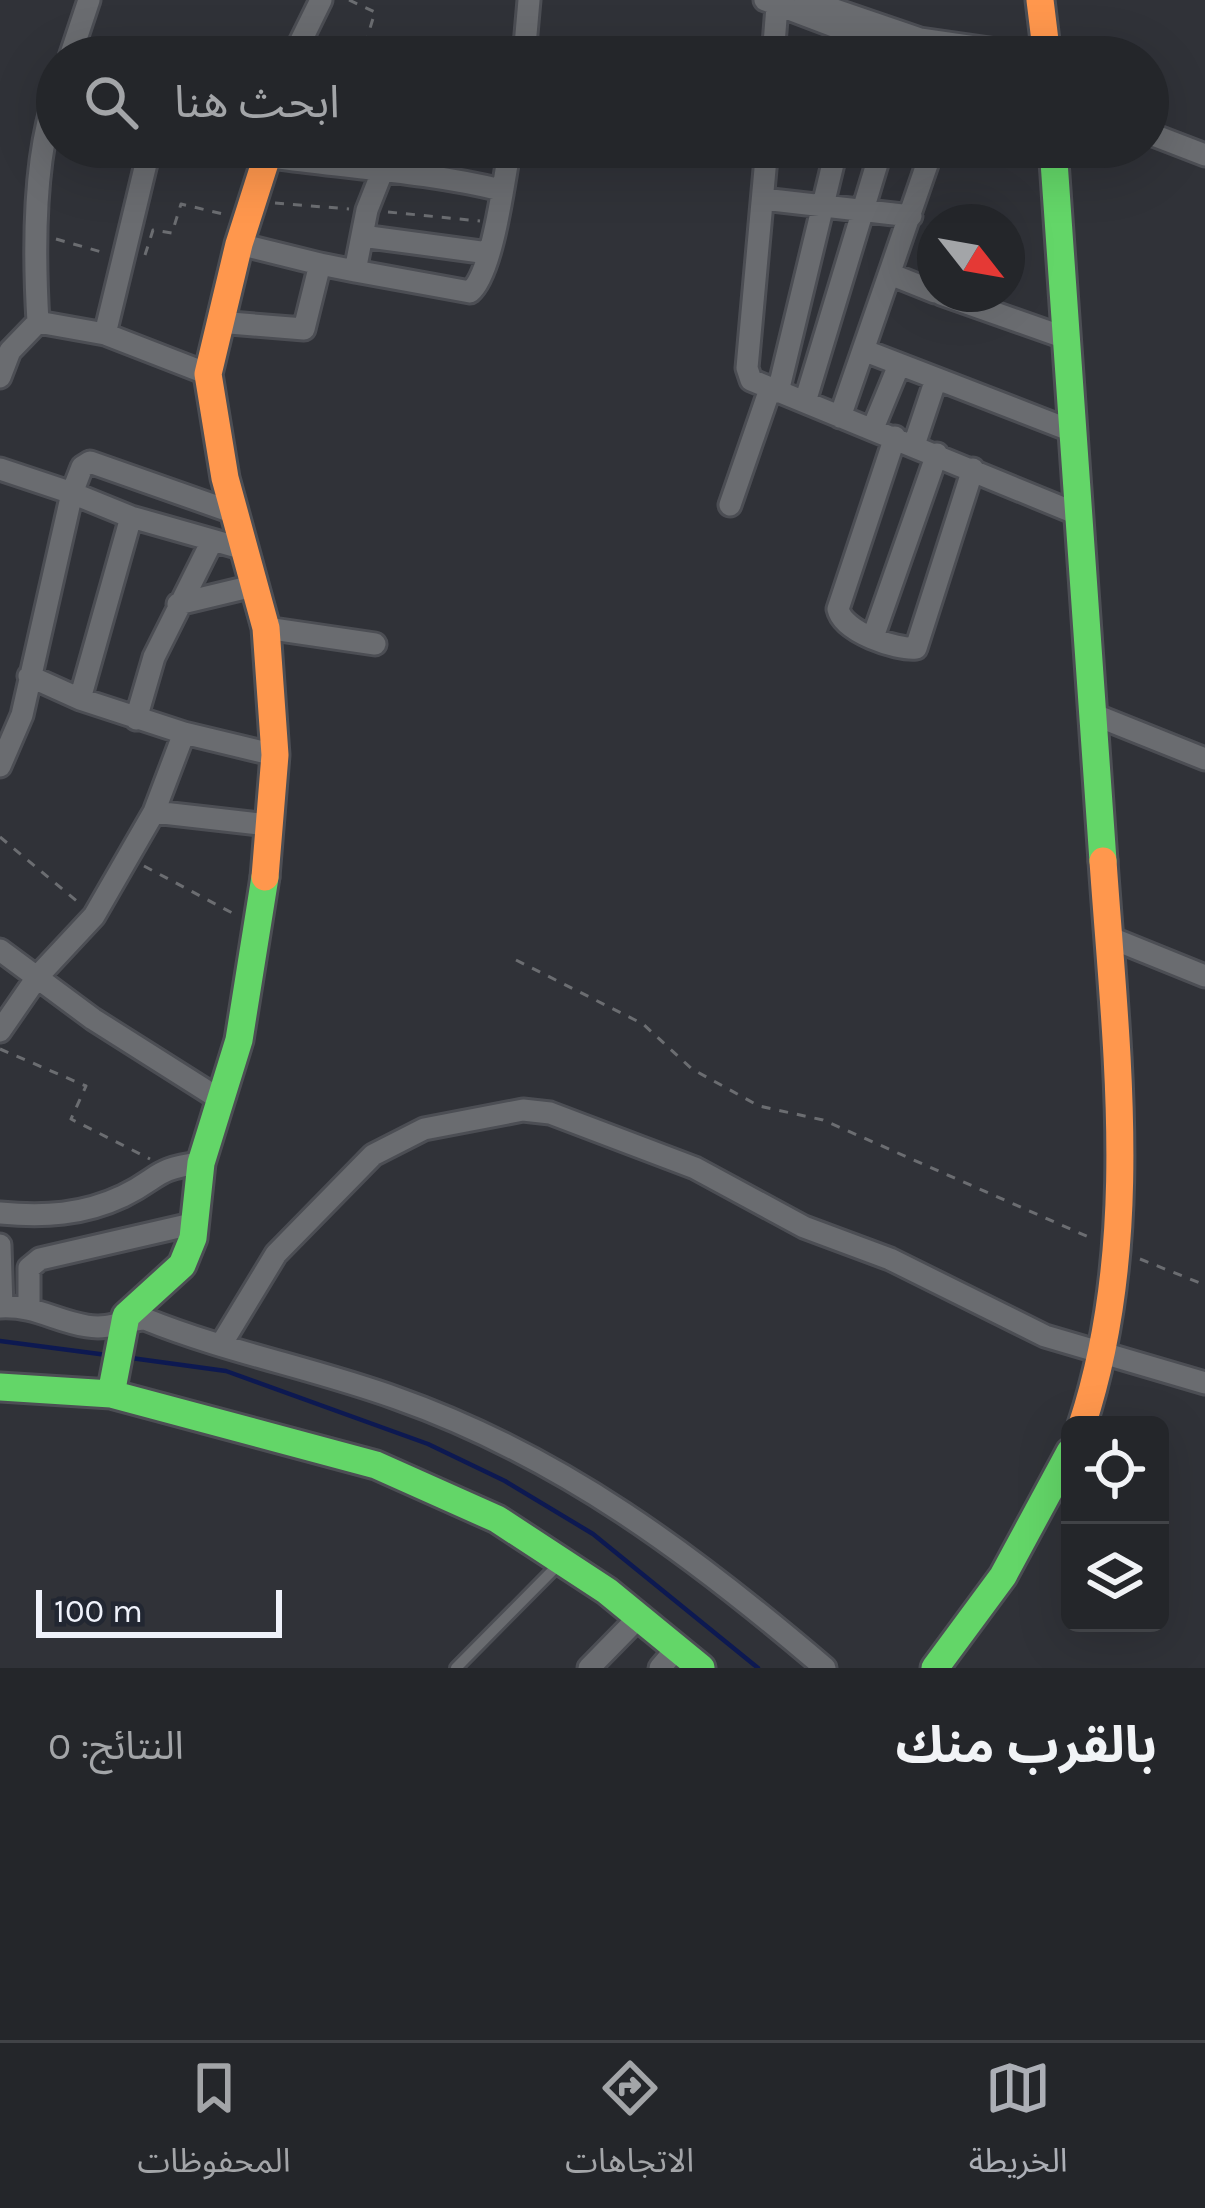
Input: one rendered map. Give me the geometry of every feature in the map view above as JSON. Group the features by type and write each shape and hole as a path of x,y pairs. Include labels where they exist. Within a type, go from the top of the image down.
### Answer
{"street":[{"path":"77,36 89,0"},
{"path":"303,36 321,0"},
{"path":"526,36 529,0"},
{"path":"806,0 831,4 912,36"},
{"path":"1040,0 1044,36"},
{"path":"772,36 771,3 838,36"},
{"path":"1169,142 1205,155"},
{"path":"0,377 10,351 38,322 38,233 46,168"},
{"path":"105,334 145,168"},
{"path":"112,1388 121,1333 133,1307 182,1264 196,1222 201,1163 239,1040 259,927 275,755 266,628 235,513 208,374 238,244 264,168"},
{"path":"355,271 384,168"},
{"path":"389,168 501,190"},
{"path":"238,244 470,292 488,253 506,168"},
{"path":"766,168 747,368 751,380 1081,515"},
{"path":"730,505 774,390 832,168"},
{"path":"805,402 876,168"},
{"path":"840,417 926,168"},
{"path":"1054,168 1120,1115 1118,1250 1103,1357 1085,1416"},
{"path":"764,199 911,216"},
{"path":"362,236 488,253"},
{"path":"218,322 304,329 320,263"},
{"path":"890,274 917,285"},
{"path":"992,312 1066,338"},
{"path":"38,322 105,334 208,374"},
{"path":"862,350 1072,431"},
{"path":"899,365 894,437 838,609 844,623 916,648 973,469"},
{"path":"894,437 936,379"},
{"path":"874,637 937,454"},
{"path":"0,766 22,715 72,493 82,467 90,462 235,513"},
{"path":"0,469 131,517 244,549"},
{"path":"80,699 131,517"},
{"path":"136,719 154,657 211,543"},
{"path":"178,604 253,586"},
{"path":"266,628 376,644"},
{"path":"29,676 136,719 275,755"},
{"path":"1095,715 1205,759"},
{"path":"0,1031 38,976 94,916 154,812 184,733"},
{"path":"154,812 268,825"},
{"path":"1111,938 1205,976"},
{"path":"0,950 93,1019 220,1100"},
{"path":"222,1343 276,1254 374,1155 424,1129 523,1110 550,1112 694,1168 804,1227 890,1259 1045,1336 1205,1384"},
{"path":"0,1213 60,1215 92,1209 134,1190 160,1168 201,1163"},
{"path":"29,1306 28,1268 40,1258 196,1222"},
{"path":"0,1245 1,1307 29,1306 121,1333 145,1318 190,1338 222,1343 410,1403 536,1461 663,1535 825,1668"},
{"path":"0,1387 112,1388 376,1465 497,1519 639,1617 669,1658 701,1668"},
{"path":"935,1668 1003,1576 1061,1469"},
{"path":"589,1668 639,1617"}],"lane":[{"path":"456,1668 562,1561"}],"path":[{"path":"349,0 375,12 368,36"},
{"path":"0,837 94,916"},
{"path":"127,856 259,927"},
{"path":"516,960 643,1024 692,1070 759,1106 823,1120 1205,1286"},
{"path":"0,1049 86,1086 71,1119 141,1150 160,1168"}],"waterway":[{"path":"0,1341 107,1355"},
{"path":"131,1358 226,1371 428,1444 505,1481 593,1534 758,1668"}],"traffic: fast":[{"path":"1054,168 1103,861"},
{"path":"111,1394 126,1316 182,1265 193,1238 201,1163 239,1040 265,877"},
{"path":"0,1387 111,1394 376,1465 497,1519 607,1591 701,1668"},
{"path":"935,1668 1003,1576 1061,1469"}],"traffic: slow":[{"path":"1040,0 1044,36"},
{"path":"263,168 239,244 208,374 225,478 266,628 275,755 265,877"},
{"path":"1084,1416 1101,1356 1118,1216 1118,1074 1103,861"}]}
